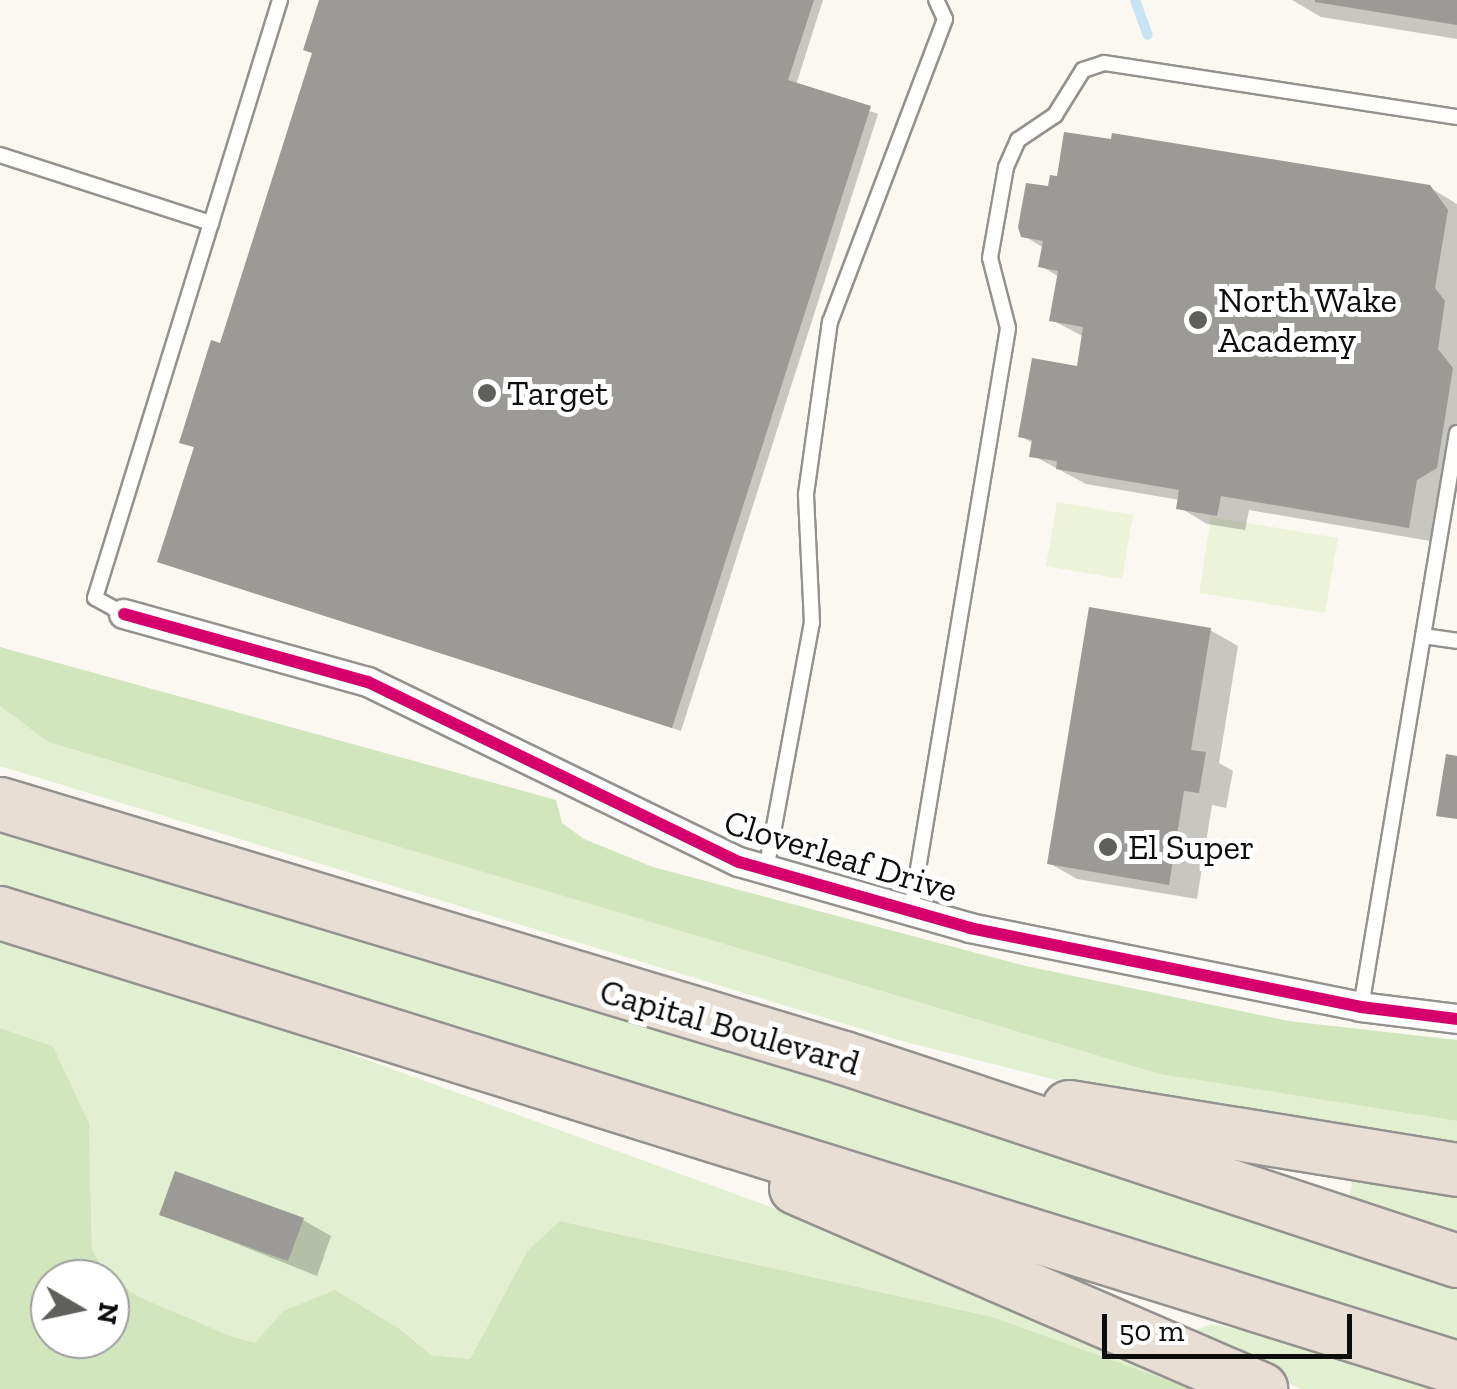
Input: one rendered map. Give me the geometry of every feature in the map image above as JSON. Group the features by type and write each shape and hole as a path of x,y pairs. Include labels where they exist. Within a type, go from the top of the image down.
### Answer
{"highway":[{"name":"Capital Boulevard","path":"0,804 900,1077 1457,1262"},
{"path":"0,913 1457,1368"},
{"path":"900,1077 1457,1170"},
{"path":"622,1109 1261,1389"}],"street":[{"name":"Cloverleaf Drive","path":"124,614 368,682 766,870 911,911 1361,1007 1457,1019"}],"lane":[{"path":"124,614 96,598 280,0"},
{"path":"766,870 812,623 806,494 830,322 945,19 936,0"},
{"path":"911,911 1008,328 990,258 1006,167 1018,140 1055,114 1083,70 1104,63 1457,117"},
{"path":"0,155 211,222"},
{"path":"1361,1007 1457,434"},
{"path":"1423,636 1457,641"}],"green space":[{"path":"1057,502 1133,515 1122,579 1046,566"},
{"path":"1211,517 1338,538 1325,613 1199,593"},
{"path":"0,647 556,800 562,823 584,839 653,867 1026,966 1289,1021 1457,1040 1457,1121 1159,1074 48,742 0,706"},
{"path":"0,706 48,742 1159,1074 1457,1121 1457,1157 1179,1111 898,1040 0,766"},
{"path":"0,823 1457,1280 1457,1345 0,890"},
{"path":"0,938 227,1009 1021,1298 1233,1389 1192,1389 993,1317 561,1221 528,1250 470,1359 431,1355 403,1330 283,1311 254,1344 137,1296 130,1291 130,1259 98,1259 92,1250 89,1123 53,1046 0,1028"},
{"path":"0,1028 53,1046 89,1123 92,1250 98,1259 30,1259 30,1359 130,1359 130,1291 255,1343 283,1311 335,1290 403,1331 431,1355 470,1359 528,1250 560,1221 993,1317 1192,1389 0,1389"},
{"path":"1354,1175 1457,1187 1457,1233 1348,1200"},
{"path":"1212,1324 1366,1357 1457,1389 1301,1389 1205,1346 1195,1330"}],"building":[{"name":"Target","path":"319,0 814,0 788,80 871,106 672,728 157,562 194,447 179,443 211,340 220,343 312,53 303,50"},
{"path":"1457,0 1457,25 1315,2"},
{"path":"1064,132 1111,139 1112,133 1430,185 1448,210 1435,288 1445,301 1438,349 1453,368 1437,468 1417,480 1409,528 1221,496 1217,516 1176,509 1179,490 1056,469 1057,461 1029,457 1032,440 1018,437 1032,358 1077,366 1083,327 1049,321 1058,271 1038,267 1043,241 1021,237 1018,227 1026,183 1048,186 1050,175 1057,176"},
{"path":"1089,607 1211,628 1191,750 1206,752 1199,793 1184,791 1169,885 1047,864"},
{"path":"1446,754 1457,756 1457,819 1436,816"},
{"path":"175,1171 304,1218 288,1261 159,1215"}],"waterway":[{"path":"1135,0 1148,35"}],"cycle path":[{"path":"124,614 368,682 739,862 970,928 1361,1007 1457,1019"}],"place":[{"name":"North Wake Academy","path":"1198,320"},
{"name":"Target","path":"487,393"},
{"name":"El Super","path":"1108,847"}]}
